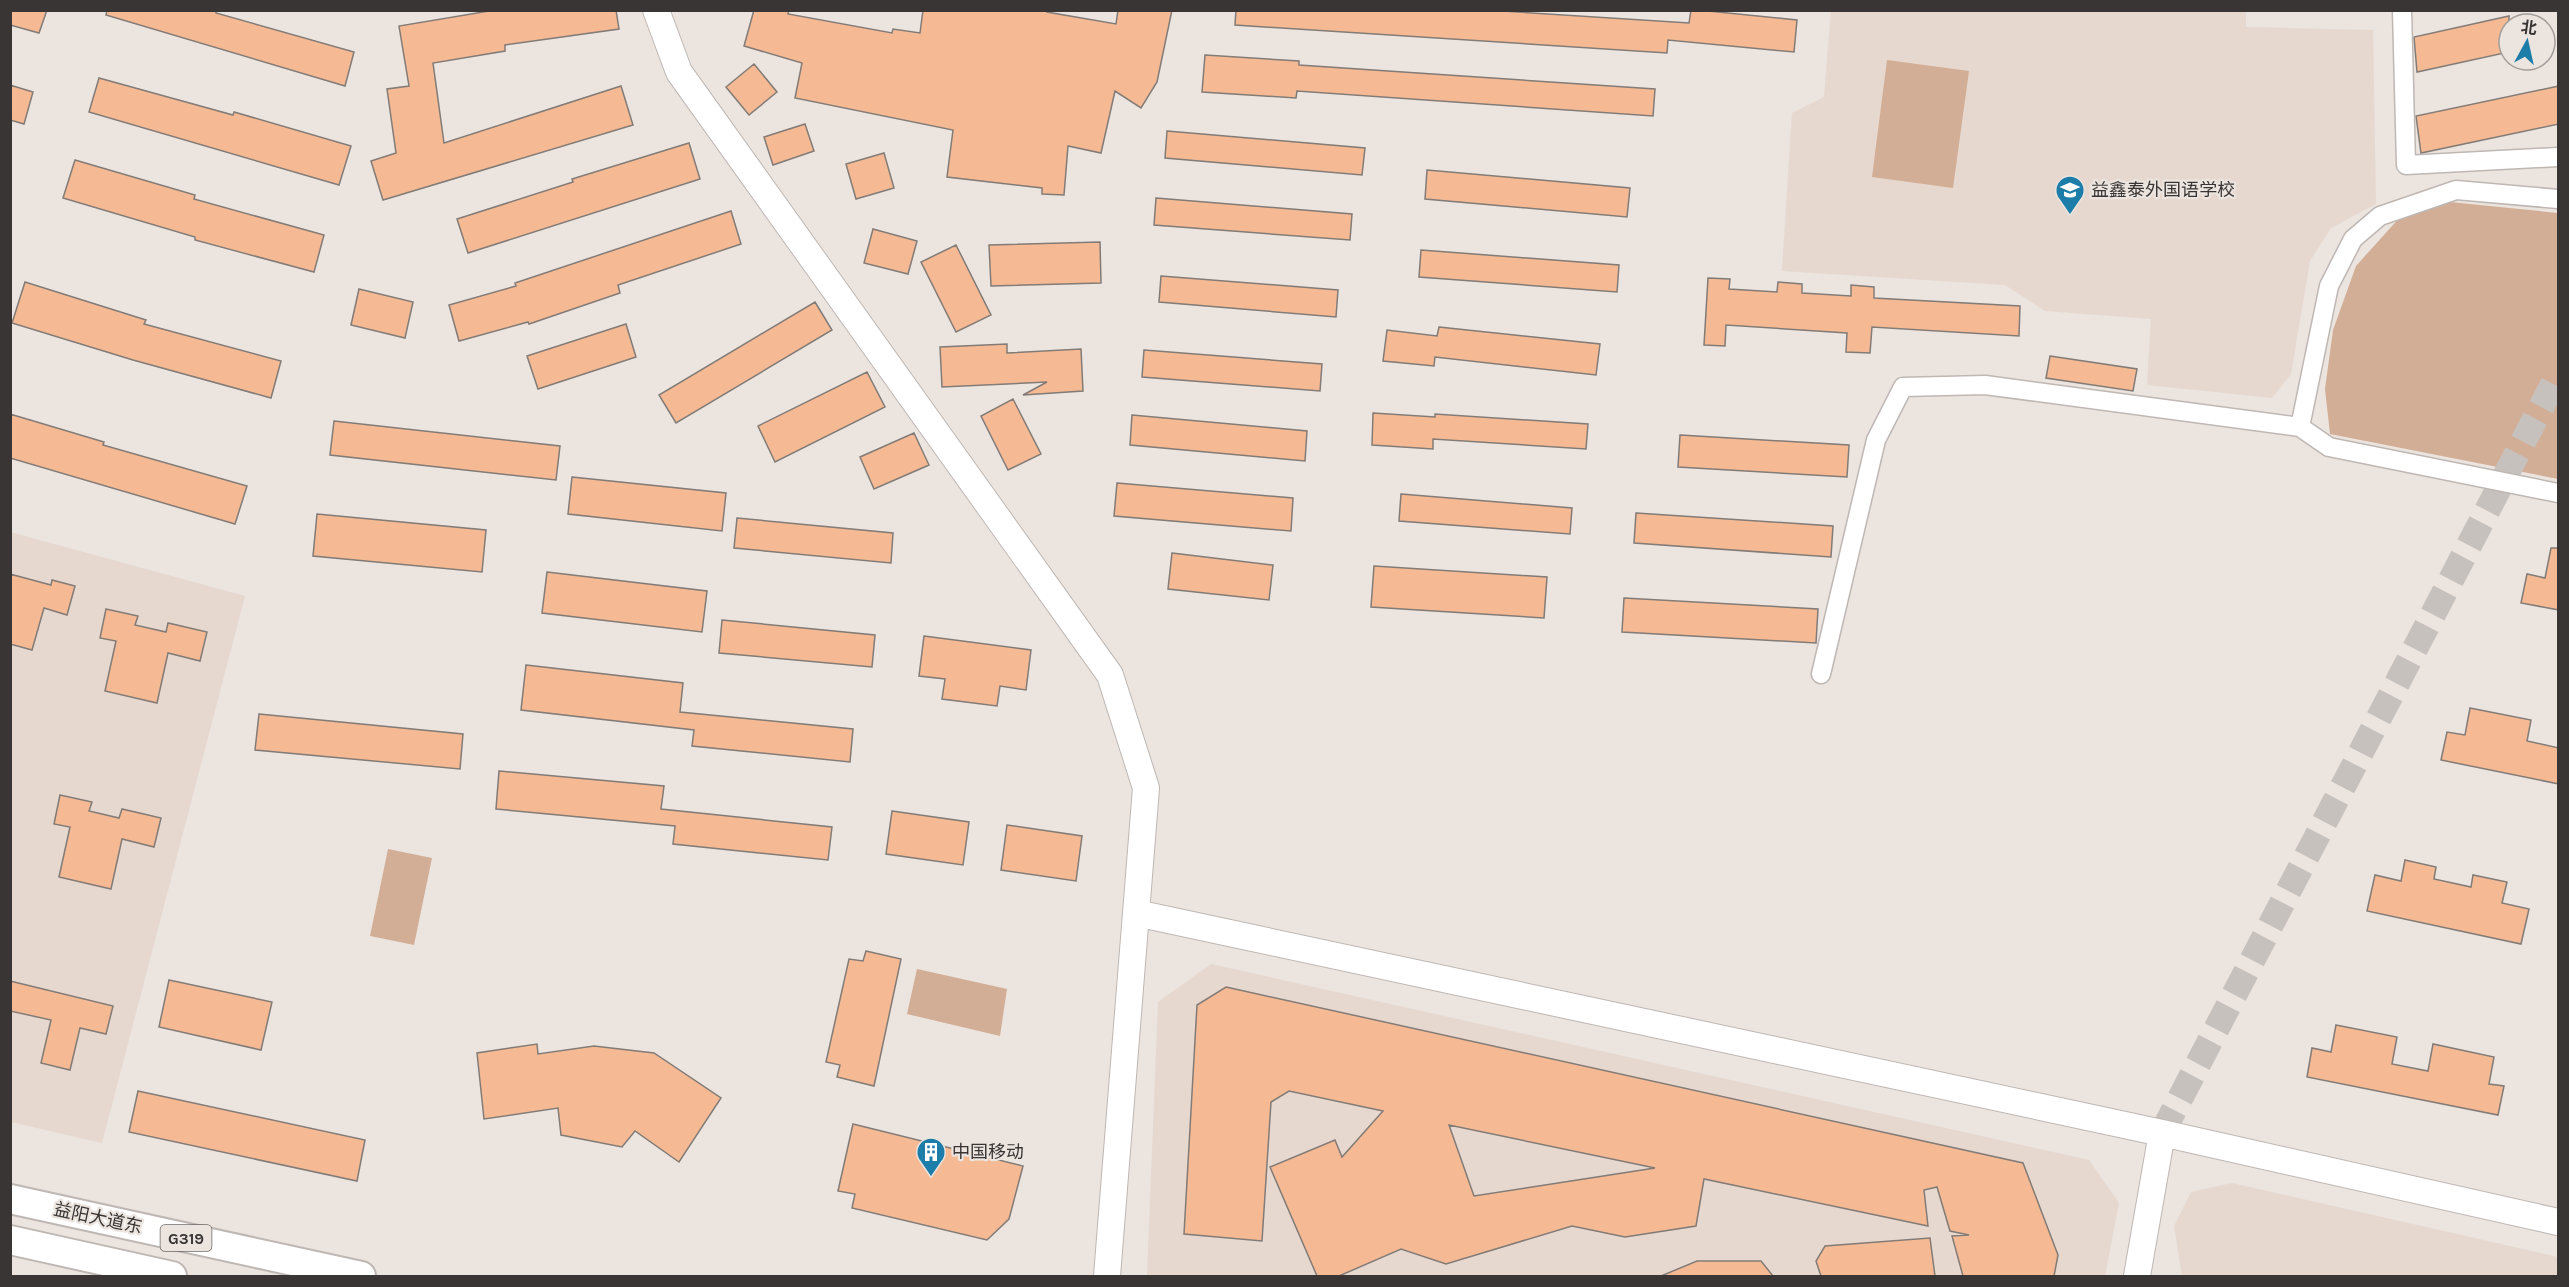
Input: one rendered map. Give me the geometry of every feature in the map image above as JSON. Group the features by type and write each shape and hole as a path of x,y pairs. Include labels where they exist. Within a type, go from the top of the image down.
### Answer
{"main road":[{"name":"益阳大道东","path":"10,1199 361,1276"},
{"name":"G319","path":"10,1240 172,1276"}],"street":[{"path":"656,10 679,72 1110,675 1146,788 1107,1276"},
{"path":"2402,10 2406,165 2559,157"},
{"path":"2300,427 2329,286 2353,239 2362,231 2380,216 2456,190 2559,199"},
{"path":"1821,674 1876,440 1903,387 1985,385 2300,427 2329,447 2559,493"},
{"path":"1136,913 2162,1133 2559,1222"},
{"path":"2137,1276 2162,1133"}],"shaded area":[{"name":"益鑫泰外国语学校","path":"2246,10 2246,27 2373,30 2376,204 2331,228 2310,261 2291,374 2272,398 2147,385 2151,319 2045,311 2005,285 1782,271 1792,113 1824,97 1831,11"},
{"path":"1887,60 1969,71 1953,188 1872,177"},
{"path":"2450,202 2558,213 2558,479 2330,434 2325,389 2333,330 2356,266 2401,216"},
{"path":"10,532 245,596 102,1143 11,1122"},
{"path":"388,849 432,858 414,945 370,936"},
{"path":"1211,964 2089,1160 2119,1203 2105,1276 1147,1276 1158,1002"},
{"path":"917,969 1007,989 1000,1036 907,1014"},
{"path":"2232,1183 2558,1257 2558,1276 2182,1276 2174,1226 2191,1192"}],"building":[{"path":"10,10 47,10 39,33 10,25"},
{"path":"107,10 216,10 216,13 354,52 345,86 106,15"},
{"path":"495,10 616,10 619,29 505,45 505,51 433,63 444,143 621,86 633,125 383,200 371,161 396,153 387,89 409,86 399,26"},
{"path":"754,10 789,10 788,14 892,33 893,29 920,33 923,10 1047,10 1047,12 1116,24 1118,10 1172,10 1157,82 1141,108 1115,91 1101,153 1068,146 1064,195 1042,194 1042,188 947,177 953,130 795,98 802,63 744,46"},
{"path":"1236,10 1487,10 1689,23 1691,10 1698,10 1797,20 1794,52 1668,40 1667,53 1235,25"},
{"path":"2497,19 2497,55 2417,72 2414,37"},
{"path":"1205,55 1299,61 1299,65 1655,89 1653,116 1297,91 1296,98 1202,92"},
{"path":"754,64 777,92 749,115 726,87"},
{"path":"99,78 233,115 234,112 351,146 339,185 89,112"},
{"path":"10,85 33,92 24,124 10,120"},
{"path":"2559,86 2559,124 2421,153 2416,116"},
{"path":"805,124 814,151 773,165 764,137"},
{"path":"1167,131 1365,148 1362,175 1165,158"},
{"path":"689,143 700,179 468,253 457,219 573,182 572,179"},
{"path":"884,153 894,188 856,199 846,164"},
{"path":"75,160 195,195 194,199 324,235 314,272 195,240 195,237 63,198"},
{"path":"1427,170 1630,188 1627,217 1425,199"},
{"path":"1156,198 1352,214 1350,240 1154,225"},
{"path":"731,211 741,244 618,285 620,293 529,324 528,322 459,341 449,305 516,286 515,283"},
{"path":"873,229 917,241 908,274 864,263"},
{"path":"1100,242 1101,283 991,286 989,245"},
{"path":"956,245 991,315 956,332 921,262"},
{"path":"1421,250 1619,265 1617,292 1419,277"},
{"path":"1161,276 1338,290 1336,317 1159,302"},
{"path":"1708,278 1730,279 1729,289 1777,292 1778,282 1802,284 1802,293 1851,296 1851,285 1874,287 1874,298 2020,306 2019,336 1872,327 1870,353 1846,352 1847,333 1726,325 1725,346 1704,345"},
{"path":"25,282 146,320 144,324 281,361 271,398 133,360 12,323"},
{"path":"359,289 413,302 405,338 351,325"},
{"path":"815,302 832,330 676,423 659,395"},
{"path":"626,324 636,357 538,389 527,356"},
{"path":"1439,327 1600,344 1596,375 1435,357 1434,366 1383,361 1387,330 1437,336"},
{"path":"1007,344 1007,353 1081,349 1083,391 1023,395 1047,382 942,387 940,347"},
{"path":"1144,350 1322,364 1320,391 1142,377"},
{"path":"2050,356 2137,369 2133,391 2046,378"},
{"path":"867,372 885,407 775,462 758,426"},
{"path":"1013,399 1041,454 1008,470 981,416"},
{"path":"1373,413 1435,417 1435,414 1588,424 1586,449 1433,439 1433,449 1372,445"},
{"path":"10,414 104,442 103,445 247,486 235,524 10,458"},
{"path":"1132,415 1307,431 1305,461 1130,445"},
{"path":"334,421 560,446 556,480 330,455"},
{"path":"914,433 929,465 874,489 860,457"},
{"path":"1680,435 1849,445 1847,477 1678,467"},
{"path":"572,477 726,493 722,531 568,514"},
{"path":"1117,483 1293,498 1291,531 1114,516"},
{"path":"1401,494 1572,508 1570,534 1399,521"},
{"path":"1636,513 1833,526 1831,557 1634,543"},
{"path":"317,514 486,530 482,572 313,556"},
{"path":"737,518 893,533 891,563 734,548"},
{"path":"2551,548 2559,548 2559,610 2521,603 2527,574 2545,578"},
{"path":"1172,553 1273,565 1269,600 1168,589"},
{"path":"1374,566 1547,577 1544,618 1371,607"},
{"path":"547,572 707,591 702,632 542,613"},
{"path":"10,574 51,585 52,580 75,586 67,615 44,608 32,650 10,644"},
{"path":"1624,598 1818,609 1816,643 1622,632"},
{"path":"106,609 138,616 135,625 166,632 168,623 207,632 200,661 168,653 157,703 105,691 116,641 100,638"},
{"path":"722,620 875,635 872,667 719,653"},
{"path":"924,636 1031,650 1026,690 1000,686 997,706 942,699 945,679 919,676"},
{"path":"526,665 683,683 680,712 853,729 850,762 692,746 694,730 521,710"},
{"path":"2470,708 2531,720 2527,741 2559,748 2559,784 2441,760 2447,732 2465,735"},
{"path":"259,714 463,734 460,769 255,750"},
{"path":"499,771 664,786 661,809 832,827 828,860 673,844 675,826 496,809"},
{"path":"60,795 92,802 89,811 119,818 122,809 161,818 154,847 122,839 111,889 59,877 70,827 54,824"},
{"path":"892,811 969,822 963,865 886,854"},
{"path":"1007,825 1082,836 1076,881 1001,870"},
{"path":"2405,860 2436,867 2434,879 2471,887 2473,875 2507,882 2502,903 2529,909 2521,944 2367,911 2375,875 2401,881"},
{"path":"866,951 901,959 874,1086 837,1077 840,1065 826,1062 849,959 863,961"},
{"path":"169,980 272,1002 261,1050 159,1027"},
{"path":"10,981 113,1006 106,1034 80,1028 70,1070 41,1063 51,1020 10,1011"},
{"path":"1226,987 2023,1163 2058,1255 2054,1276 1963,1276 1952,1236 1969,1235 1950,1231 1937,1187 1924,1190 1928,1226 1704,1179 1696,1226 1625,1237 1572,1226 1446,1264 1401,1249 1339,1276 1317,1276 1270,1167 1335,1140 1342,1157 1383,1111 1289,1091 1271,1102 1262,1241 1184,1234 1197,1005","holes":["1449,1125 1655,1168 1474,1196"]},
{"path":"2336,1025 2397,1037 2392,1064 2428,1071 2433,1044 2494,1057 2489,1084 2504,1086 2498,1115 2307,1077 2312,1048 2331,1052"},
{"path":"537,1044 538,1054 594,1046 654,1053 721,1098 679,1162 635,1131 622,1147 561,1135 558,1108 484,1119 477,1053"},
{"path":"138,1091 365,1140 357,1181 129,1132"},
{"name":"中国移动","path":"853,1124 1023,1166 1009,1219 987,1240 852,1208 855,1194 838,1191"},
{"path":"1930,1238 1935,1276 1821,1276 1816,1261 1825,1246"},
{"path":"1697,1261 1761,1261 1773,1276 1661,1276"}],"tunnel":[{"path":"2162,1133 2558,375"}],"place":[{"name":"益鑫泰外国语学校","path":"2070,216"},
{"name":"中国移动","path":"931,1178"}]}
